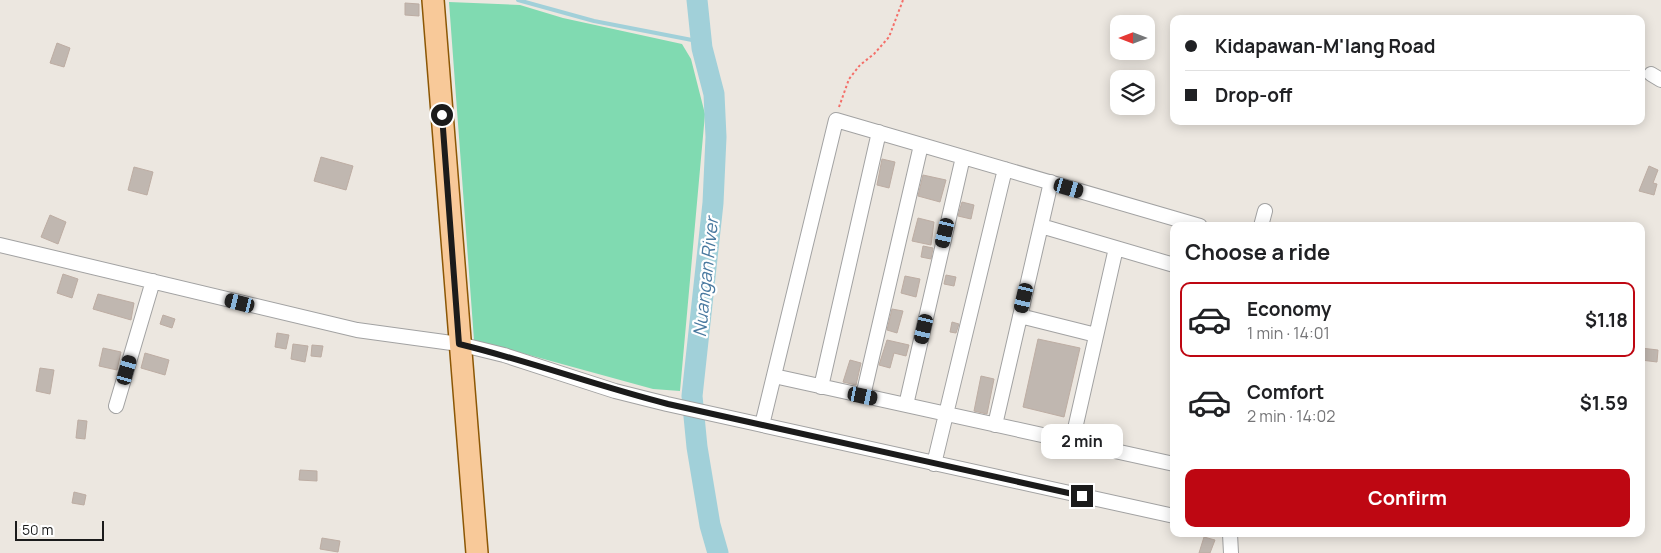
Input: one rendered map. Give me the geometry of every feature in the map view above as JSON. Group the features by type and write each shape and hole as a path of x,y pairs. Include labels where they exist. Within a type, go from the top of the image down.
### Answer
{"main road":[{"path":"434,0 459,344 477,553"}],"street":[{"path":"762,425 836,120 1186,222"},
{"path":"821,387 879,132"},
{"path":"863,396 921,145"},
{"path":"906,405 963,157"},
{"path":"934,464 1005,169"},
{"path":"995,425 1050,182"},
{"path":"1262,222 1265,211"},
{"path":"1041,226 1170,264"},
{"path":"0,245 357,330 459,344 504,355 615,391 668,404 1170,515"},
{"path":"1072,442 1116,248"},
{"path":"116,406 153,281"},
{"path":"1020,316 1096,335"},
{"path":"774,376 1170,463"},
{"path":"1230,537 1230,553"}],"path":[{"path":"836,120 849,79 860,65 874,54 889,37 903,0"}],"green space":[{"path":"449,2 520,5 563,18 682,44 691,59 705,114 680,391 653,389 474,340"}],"building":[{"path":"405,3 419,4 419,16 405,15"},
{"path":"57,43 70,48 64,67 50,63"},
{"path":"321,157 353,166 346,190 314,181"},
{"path":"882,159 895,162 889,188 877,185"},
{"path":"1649,166 1658,170 1653,183 1657,184 1654,195 1639,191"},
{"path":"134,167 153,172 147,195 128,190"},
{"path":"923,175 946,180 940,202 918,196"},
{"path":"962,202 974,205 971,219 958,216"},
{"path":"50,215 66,222 58,244 41,237"},
{"path":"918,218 934,222 931,245 912,241"},
{"path":"923,246 933,248 931,259 921,257"},
{"path":"63,274 78,279 72,298 57,293"},
{"path":"946,275 956,277 954,286 944,284"},
{"path":"905,276 920,279 916,297 901,293"},
{"path":"98,294 134,303 131,320 93,309"},
{"path":"892,309 903,311 897,333 887,330"},
{"path":"163,315 175,319 172,328 160,324"},
{"path":"952,322 959,324 956,333 950,332"},
{"path":"277,333 289,335 286,349 275,347"},
{"path":"1038,339 1080,348 1064,417 1023,407"},
{"path":"887,340 909,345 906,356 894,353 890,368 879,365"},
{"path":"293,344 308,346 305,362 291,359"},
{"path":"312,345 323,346 321,357 311,356"},
{"path":"103,348 121,352 117,370 99,366"},
{"path":"1645,348 1658,350 1657,362 1645,360"},
{"path":"145,353 169,360 165,375 141,368"},
{"path":"850,360 861,363 856,385 843,382"},
{"path":"40,368 54,370 50,394 36,391"},
{"path":"981,376 994,379 987,414 974,411"},
{"path":"78,420 87,421 85,439 76,438"},
{"path":"300,470 317,471 317,481 299,480"},
{"path":"74,492 86,495 84,505 72,503"},
{"path":"1204,537 1215,540 1210,553 1199,553"},
{"path":"322,538 340,541 338,552 320,549"}],"waterway":[{"path":"518,0 594,21 692,40 702,48"},
{"name":"Nuangan River","path":"697,0 702,48 714,94 716,137 713,203 692,396 697,447 710,525 718,553"}],"route":[{"path":"442,115 459,344 504,355 615,391 668,404 1082,496"}]}
